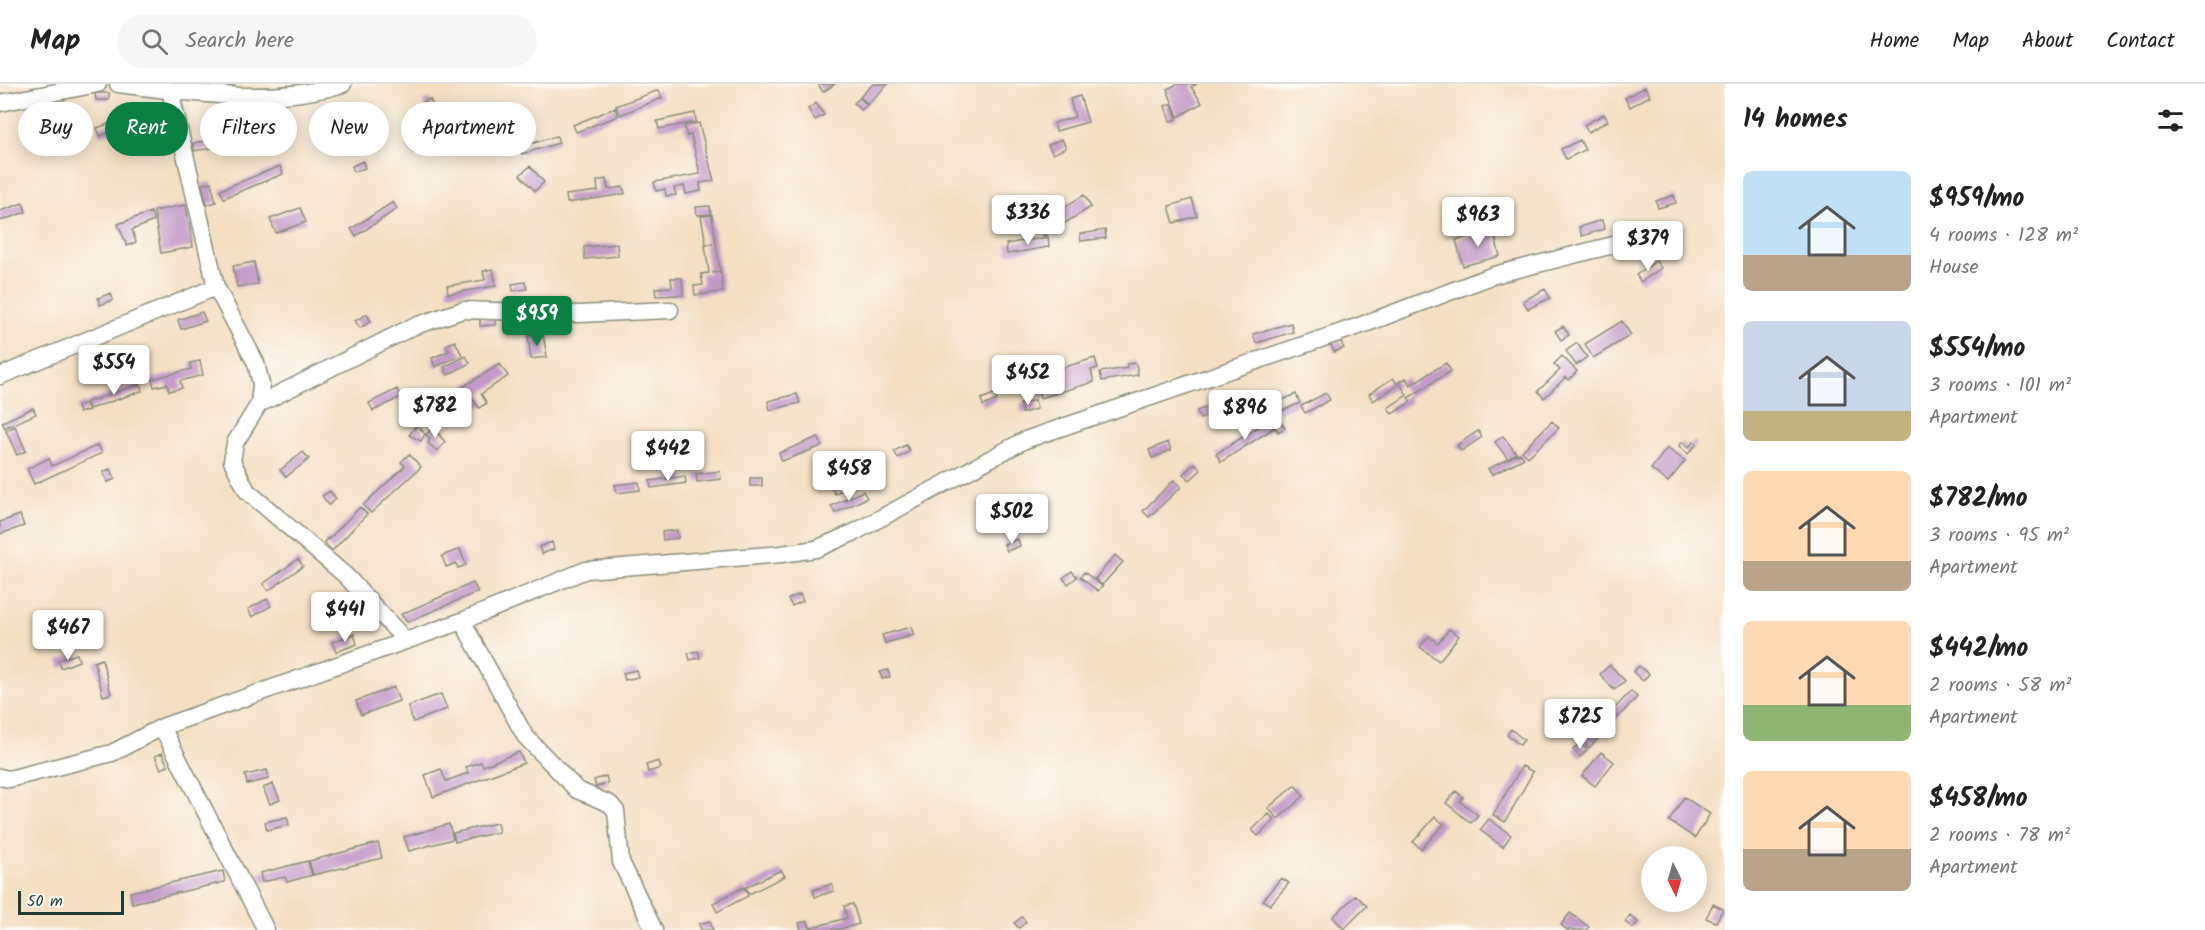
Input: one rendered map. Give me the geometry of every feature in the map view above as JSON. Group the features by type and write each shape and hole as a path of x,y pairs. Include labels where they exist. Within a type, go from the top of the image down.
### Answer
{"street":[{"path":"0,103 98,84"},
{"path":"118,84 241,97 315,92 343,84"},
{"path":"170,90 216,287 256,363 261,384 259,404 235,443 232,461 247,490 346,576 406,641"},
{"path":"0,777 9,779 112,753 162,727 462,621 586,570 782,554 816,549 855,532 1025,440 1362,326 1494,275 1645,237"},
{"path":"0,376 216,287"},
{"path":"259,404 412,327 462,310 579,314 670,310"},
{"path":"462,621 525,736 577,790 610,804 616,811 621,862 654,930"},
{"path":"162,727 267,930"}],"building":[{"path":"214,84 234,84 233,89 213,86"},
{"path":"818,84 835,84 823,92"},
{"path":"873,84 888,84 868,104 860,97"},
{"path":"1178,84 1197,84 1191,87 1202,103 1178,117 1167,89"},
{"path":"1645,87 1650,96 1630,107 1625,98"},
{"path":"659,90 662,98 620,115 616,106"},
{"path":"95,93 109,93 109,100 96,100"},
{"path":"1080,96 1088,122 1056,131 1054,123 1075,117 1070,99"},
{"path":"860,98 867,105 861,110 854,103"},
{"path":"816,103 824,115 815,120 808,109"},
{"path":"1172,103 1177,119 1170,121 1165,106"},
{"path":"615,108 618,116 576,132 573,125"},
{"path":"695,113 696,122 659,129 657,121"},
{"path":"1604,114 1608,121 1588,132 1584,125"},
{"path":"699,123 714,181 700,183 701,191 686,194 684,186 674,188 676,195 666,196 665,189 656,191 654,182 700,174 691,135 687,136 684,126"},
{"path":"105,125 105,134 100,136 97,128"},
{"path":"557,136 559,143 536,150 536,142"},
{"path":"1062,139 1066,148 1053,154 1048,145"},
{"path":"1580,140 1585,150 1566,159 1561,149"},
{"path":"200,142 200,150 194,151 193,143"},
{"path":"363,161 365,168 354,172 352,166"},
{"path":"280,166 283,174 224,198 220,190"},
{"path":"530,166 544,182 535,191 520,175"},
{"path":"606,179 608,189 623,187 625,194 567,203 566,195 598,191 597,181"},
{"path":"211,182 216,202 207,205 202,184"},
{"path":"1084,195 1091,207 1044,236 1036,224"},
{"path":"1674,195 1676,203 1658,208 1656,201"},
{"path":"1192,199 1197,216 1174,223 1169,206"},
{"path":"393,202 397,209 356,236 351,229"},
{"path":"23,203 26,212 0,221 0,211"},
{"path":"186,205 193,247 161,253 154,211"},
{"path":"710,206 711,214 697,215 696,207"},
{"path":"300,208 306,222 276,233 270,219"},
{"path":"151,212 154,221 132,230 136,242 127,246 118,224"},
{"path":"712,215 720,271 712,273 721,272 723,292 695,295 694,286 703,285 701,274 709,273 705,245 713,244 706,244 701,216"},
{"path":"1602,220 1604,229 1582,236 1579,227"},
{"path":"1105,230 1106,238 1081,241 1080,234"},
{"path":"1493,230 1500,256 1463,266 1456,240"},
{"path":"1048,237 1049,247 1007,254 1006,244"},
{"path":"617,244 618,256 585,259 584,247"},
{"path":"1656,261 1661,268 1641,282 1636,275"},
{"path":"254,262 258,284 237,287 233,266"},
{"path":"493,269 496,286 448,294 447,286 485,280 483,271"},
{"path":"671,278 682,278 683,295 656,296 655,288 672,287"},
{"path":"525,282 527,289 513,291 512,284"},
{"path":"1545,289 1550,298 1528,309 1523,301"},
{"path":"111,293 113,300 100,305 98,298"},
{"path":"202,312 206,321 181,329 178,320"},
{"path":"367,314 371,321 360,328 355,321"},
{"path":"495,318 495,325 480,326 480,319"},
{"path":"1622,321 1631,335 1593,358 1585,344"},
{"path":"1291,323 1293,332 1256,343 1253,334"},
{"path":"1563,326 1569,335 1561,340 1555,331"},
{"path":"543,334 547,357 531,359 528,336"},
{"path":"1340,340 1344,348 1334,352 1331,345"},
{"path":"455,341 462,355 435,367 432,358 449,351 446,345"},
{"path":"1577,343 1587,357 1576,365 1566,351"},
{"path":"466,356 470,363 448,375 444,367"},
{"path":"1562,356 1577,371 1569,380 1566,377 1544,398 1538,391 1560,370 1554,364"},
{"path":"1095,358 1098,368 1091,370 1094,382 1040,398 1034,376"},
{"path":"200,361 203,375 180,381 182,388 169,391 167,384 154,387 152,379 191,369 190,363"},
{"path":"1136,363 1138,375 1102,381 1100,372 1127,368 1127,364"},
{"path":"1446,363 1451,371 1408,398 1411,402 1392,414 1388,408 1407,395 1399,382 1406,378 1410,385"},
{"path":"500,364 508,376 481,394 487,403 479,408 473,399 433,424 424,411"},
{"path":"1393,378 1398,385 1373,401 1369,394"},
{"path":"140,384 142,391 89,409 87,402"},
{"path":"397,389 401,397 373,411 369,403"},
{"path":"1249,390 1252,398 1233,405 1230,397"},
{"path":"1326,393 1330,400 1305,413 1301,406"},
{"path":"797,394 800,403 770,410 768,401"},
{"path":"994,394 997,400 983,406 981,399"},
{"path":"1296,394 1300,403 1277,413 1273,404"},
{"path":"1229,398 1232,406 1200,419 1197,411"},
{"path":"1035,400 1037,409 1022,413 1020,404"},
{"path":"86,403 89,410 79,413 77,406"},
{"path":"33,408 36,414 5,428 2,422"},
{"path":"1278,418 1285,428 1278,432 1272,422"},
{"path":"1269,420 1274,428 1221,462 1216,454"},
{"path":"1552,421 1559,428 1528,457 1522,451"},
{"path":"417,425 425,434 421,441 409,435"},
{"path":"15,426 26,451 17,455 6,431"},
{"path":"433,427 445,442 437,451 428,443 430,439 426,435"},
{"path":"1478,431 1482,437 1461,451 1457,445"},
{"path":"1503,436 1516,453 1508,459 1495,442"},
{"path":"818,437 822,446 782,461 779,453"},
{"path":"1694,441 1697,444 1688,454 1679,446 1682,442 1688,448"},
{"path":"1168,442 1171,450 1152,458 1149,450"},
{"path":"98,445 102,453 34,484 27,469 49,458 52,466"},
{"path":"906,445 910,451 898,458 894,451"},
{"path":"1667,448 1685,461 1668,482 1651,469"},
{"path":"303,452 309,459 286,477 280,470"},
{"path":"1520,453 1524,458 1492,475 1488,469"},
{"path":"409,454 421,467 371,513 363,505 405,466 401,462"},
{"path":"1195,463 1201,470 1190,480 1183,474"},
{"path":"110,469 115,479 108,482 103,472"},
{"path":"720,471 721,479 697,482 696,474"},
{"path":"685,476 686,483 651,488 650,481"},
{"path":"750,478 762,478 762,486 750,486"},
{"path":"1174,480 1181,487 1149,517 1143,511"},
{"path":"639,482 640,490 617,493 615,485"},
{"path":"841,482 845,488 835,494 831,488"},
{"path":"330,491 336,499 329,505 322,496"},
{"path":"863,491 867,498 835,513 831,506"},
{"path":"360,507 367,514 332,551 324,542"},
{"path":"20,515 24,526 0,534 0,522"},
{"path":"677,530 678,538 663,540 662,532"},
{"path":"1018,539 1020,546 1007,551 1004,544"},
{"path":"552,542 554,549 542,554 539,547"},
{"path":"460,549 466,565 458,568 456,563 446,567 442,556"},
{"path":"1115,555 1123,562 1102,585 1095,579"},
{"path":"298,559 303,566 268,591 263,584"},
{"path":"1072,571 1077,577 1068,584 1063,578"},
{"path":"1084,572 1102,586 1098,591 1080,577"},
{"path":"473,583 478,592 407,622 401,614"},
{"path":"800,594 803,601 792,606 788,599"},
{"path":"267,599 271,606 252,617 248,609"},
{"path":"911,627 914,635 885,643 882,635"},
{"path":"1449,629 1459,636 1439,661 1420,647 1429,636 1438,643"},
{"path":"354,634 357,644 336,652 332,642"},
{"path":"698,651 700,658 690,660 688,653"},
{"path":"77,654 79,661 61,668 58,660"},
{"path":"102,659 111,694 103,696 94,662"},
{"path":"1610,665 1625,681 1614,690 1600,674"},
{"path":"1639,666 1649,674 1643,681 1633,672"},
{"path":"636,670 638,677 625,680 623,673"},
{"path":"888,670 890,677 882,679 880,672"},
{"path":"394,687 399,701 361,715 356,701"},
{"path":"1631,691 1637,697 1589,748 1583,742"},
{"path":"441,694 447,709 413,722 408,706"},
{"path":"1511,729 1524,740 1520,745 1507,735"},
{"path":"1579,743 1587,750 1580,757 1573,750"},
{"path":"519,752 524,763 433,797 425,775 441,769 446,781 468,773 466,767 481,762 483,766"},
{"path":"1601,752 1614,762 1595,786 1582,776"},
{"path":"162,753 168,766 161,769 155,756"},
{"path":"659,761 661,768 648,772 646,765"},
{"path":"1522,766 1533,772 1505,822 1493,815"},
{"path":"267,770 269,779 247,784 245,775"},
{"path":"606,776 608,783 596,787 594,780"},
{"path":"273,784 280,800 270,804 263,788"},
{"path":"1295,785 1304,796 1278,819 1268,808"},
{"path":"1456,791 1463,797 1460,801 1478,815 1471,823 1446,803"},
{"path":"1684,797 1710,814 1695,838 1669,821"},
{"path":"1269,814 1275,820 1258,836 1252,830"},
{"path":"287,817 289,825 267,830 265,822"},
{"path":"1435,817 1444,824 1421,849 1413,842"},
{"path":"1489,819 1511,835 1503,847 1480,830"},
{"path":"497,823 499,832 455,842 453,833"},
{"path":"449,824 453,839 409,851 404,837"},
{"path":"378,843 382,858 313,875 309,861"},
{"path":"308,861 312,875 287,882 285,877 262,882 260,873"},
{"path":"781,870 785,876 749,894 746,887"},
{"path":"223,871 225,882 132,903 130,892"},
{"path":"1281,878 1289,883 1270,905 1263,900"},
{"path":"832,884 834,891 815,897 813,890"},
{"path":"744,887 748,896 717,912 713,903"},
{"path":"1356,895 1367,906 1344,929 1333,917"},
{"path":"853,904 859,924 836,930 801,930 799,923 808,921 810,928 847,918 844,906"},
{"path":"1713,904 1723,909 1716,922 1706,918"},
{"path":"1570,913 1589,927 1586,930 1567,930 1561,925"},
{"path":"1630,915 1638,922 1633,928 1625,922"},
{"path":"1022,917 1026,922 1019,928 1014,923"},
{"path":"710,921 713,930 701,930 699,924"}]}
